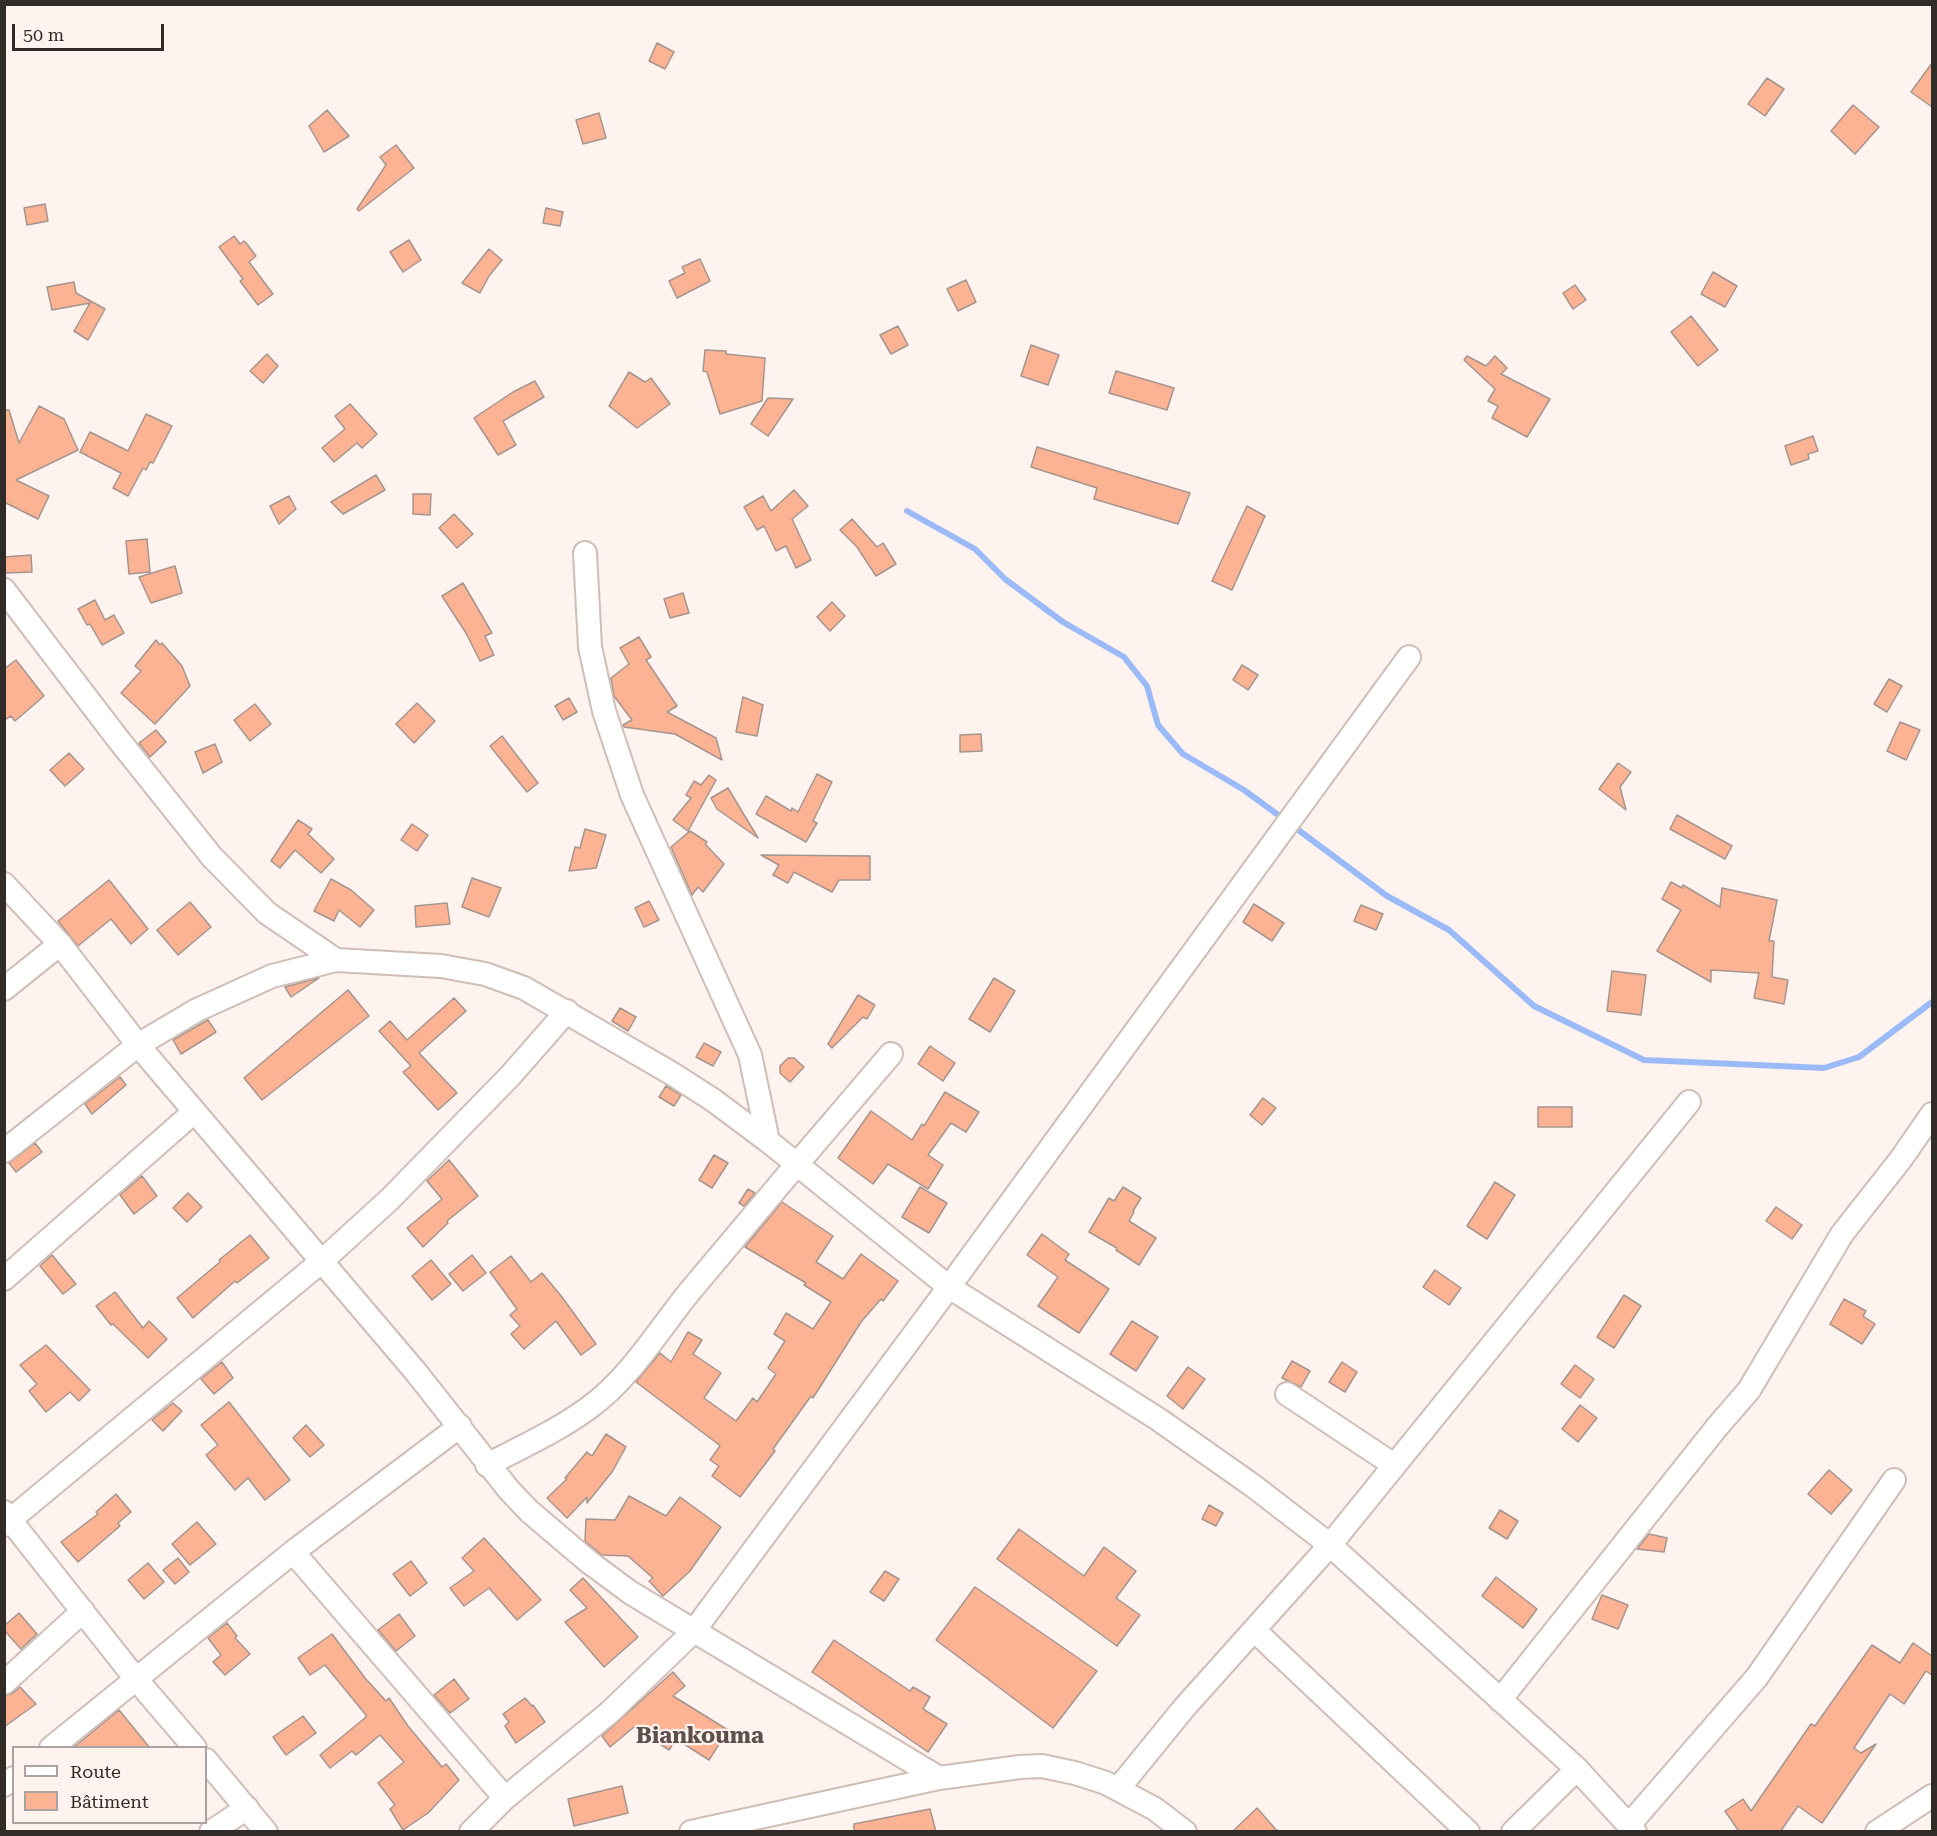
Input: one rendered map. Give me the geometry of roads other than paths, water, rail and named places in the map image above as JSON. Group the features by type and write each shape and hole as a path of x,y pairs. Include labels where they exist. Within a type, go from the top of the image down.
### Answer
{"street":[{"path":"585,553 590,647 604,711 632,795 750,1055 768,1141"},
{"path":"4,590 212,857 267,913 336,960"},
{"path":"471,1832 505,1798 610,1712 693,1632 950,1287 1409,657"},
{"path":"4,884 60,944 138,1044 460,1426 487,1465 530,1511 589,1562 631,1593 939,1778"},
{"path":"4,989 60,944"},
{"path":"4,1151 138,1044 197,1010 272,976 336,960 441,966 485,974 524,988 671,1072 713,1100 768,1141 950,1287 1158,1419 1252,1485 1330,1545 1577,1768 1632,1828 1757,1677 1894,1480"},
{"path":"193,1746 7,1519 322,1261 390,1199 456,1133 567,1011"},
{"path":"487,1465 560,1426 591,1406 610,1389 629,1369 795,1164 891,1054"},
{"path":"1118,1789 1184,1708 1330,1545 1689,1102"},
{"path":"4,1279 195,1112"},
{"path":"1500,1700 1749,1390 1842,1234 1932,1114"},
{"path":"1287,1394 1394,1466"},
{"path":"53,1746 293,1552 460,1426"},
{"path":"293,1552 505,1798"},
{"path":"4,1683 83,1611"},
{"path":"1254,1630 1468,1832"},
{"path":"207,1761 266,1832"},
{"path":"691,1832 939,1778 1042,1766 1075,1773 1118,1789 1155,1809 1185,1832"},
{"path":"1513,1832 1577,1768"},
{"path":"1876,1832 1932,1796"},
{"path":"211,1832 246,1808"}],"waterway":[{"path":"907,511 975,549 1005,579 1063,622 1124,657 1147,686 1158,725 1183,754 1244,790 1285,820"},
{"path":"1293,826 1387,896 1449,930 1534,1006 1644,1060 1824,1068 1859,1057 1932,1002"}],"district":[{"name":"Biankouma","path":"700,1737"}]}
